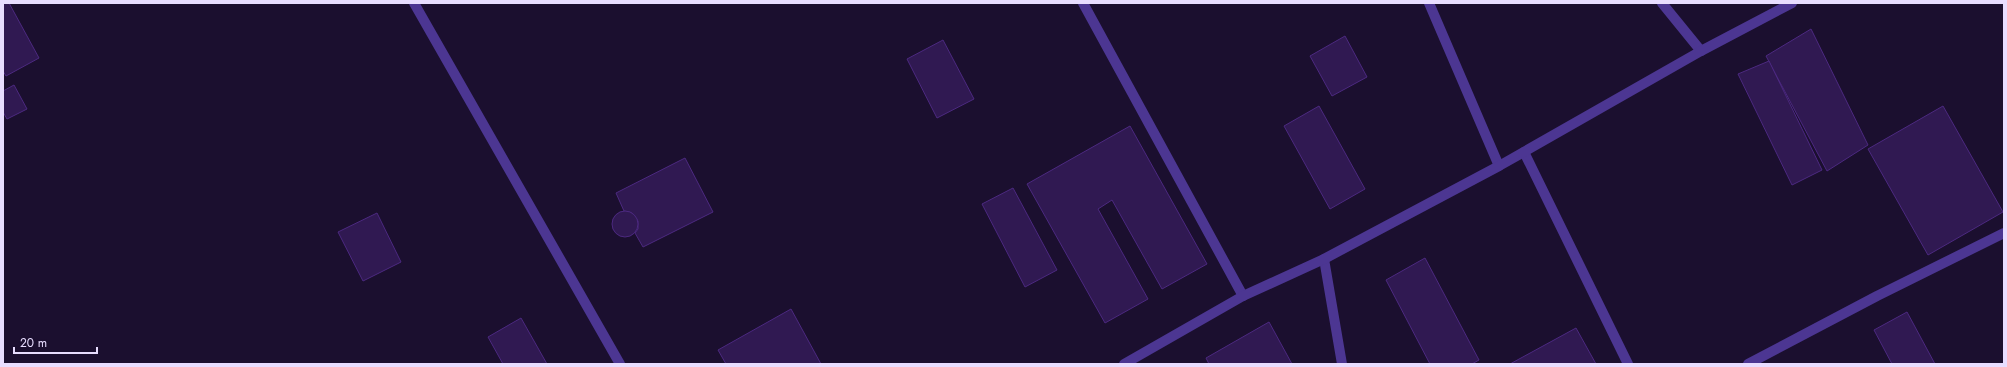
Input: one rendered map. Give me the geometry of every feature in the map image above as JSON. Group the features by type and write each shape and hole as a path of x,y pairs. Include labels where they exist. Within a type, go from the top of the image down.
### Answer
{"street":[{"path":"414,3 620,364"},
{"path":"1083,3 1243,296"},
{"path":"1429,3 1499,166"},
{"path":"1662,3 1701,51"},
{"path":"1124,364 1243,296 1324,258 1499,166 1701,51 1792,3"},
{"path":"1524,152 1628,364"},
{"path":"1748,364 1877,296 2004,233"},
{"path":"1324,258 1342,364"}],"building":[{"path":"3,3 9,3 39,58 6,76 3,71"},
{"path":"1811,29 1868,145 1827,171 1766,56"},
{"path":"1345,36 1367,77 1332,96 1310,56"},
{"path":"943,40 974,99 937,118 907,59"},
{"path":"1769,61 1822,170 1792,185 1738,74"},
{"path":"14,85 27,109 7,119 3,112 3,91"},
{"path":"1319,106 1365,189 1330,209 1284,126"},
{"path":"1943,106 2003,212 1928,255 1868,149"},
{"path":"1130,126 1207,264 1162,289 1112,200 1098,209 1148,299 1105,323 1027,184"},
{"path":"685,158 713,212 643,247 635,233 638,229 638,221 632,213 624,211 616,193"},
{"path":"1013,188 1057,270 1025,287 982,204"},
{"path":"625,211 634,215 638,224 634,233 625,237 616,233 612,224 616,215"},
{"path":"377,213 401,262 363,281 338,232"},
{"path":"1425,258 1479,360 1472,364 1430,364 1386,280"},
{"path":"791,309 821,364 726,364 718,350"},
{"path":"1907,312 1935,364 1892,364 1874,330"},
{"path":"521,318 547,364 503,364 488,337"},
{"path":"1269,322 1292,364 1209,364 1206,358"},
{"path":"1576,328 1596,364 1510,364"}]}
